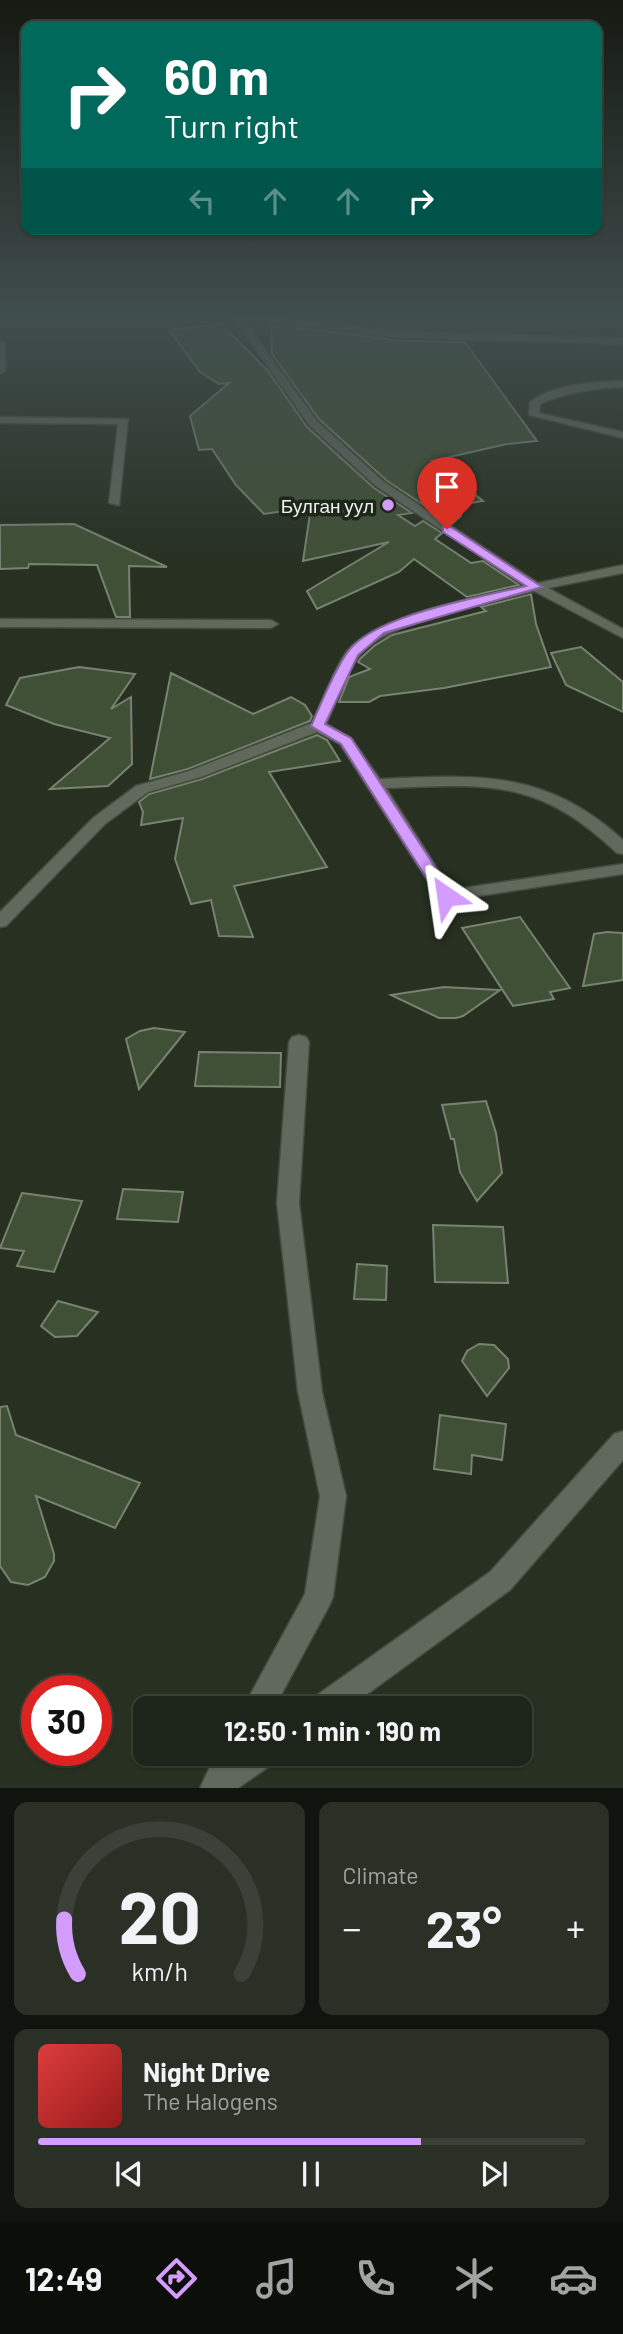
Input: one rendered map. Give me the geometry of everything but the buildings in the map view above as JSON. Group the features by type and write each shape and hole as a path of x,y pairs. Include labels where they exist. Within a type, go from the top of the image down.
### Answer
{"street":[{"path":"295,398 329,439 380,484 536,587 623,634"},
{"path":"543,398 535,402 534,415 623,435"},
{"path":"0,420 124,421 115,503"},
{"path":"0,922 99,821 142,789 195,774 318,726 353,653 380,631 428,615 536,587 623,569"},
{"path":"0,624 271,624"},
{"path":"318,726 346,741 446,896 623,869"},
{"path":"375,784 444,782 533,790 565,805 623,849"},
{"path":"264,1696 318,1597 333,1496 310,1392 288,1203 299,1042"},
{"path":"340,1696 500,1581 623,1442"},
{"path":"215,1787 226,1766"},
{"path":"215,1787 244,1766"}],"place":[{"name":"Булган уул","path":"388,505"}],"route":[{"path":"446,896 346,741 318,726 353,653 380,631 428,615 536,587 447,529"}]}
